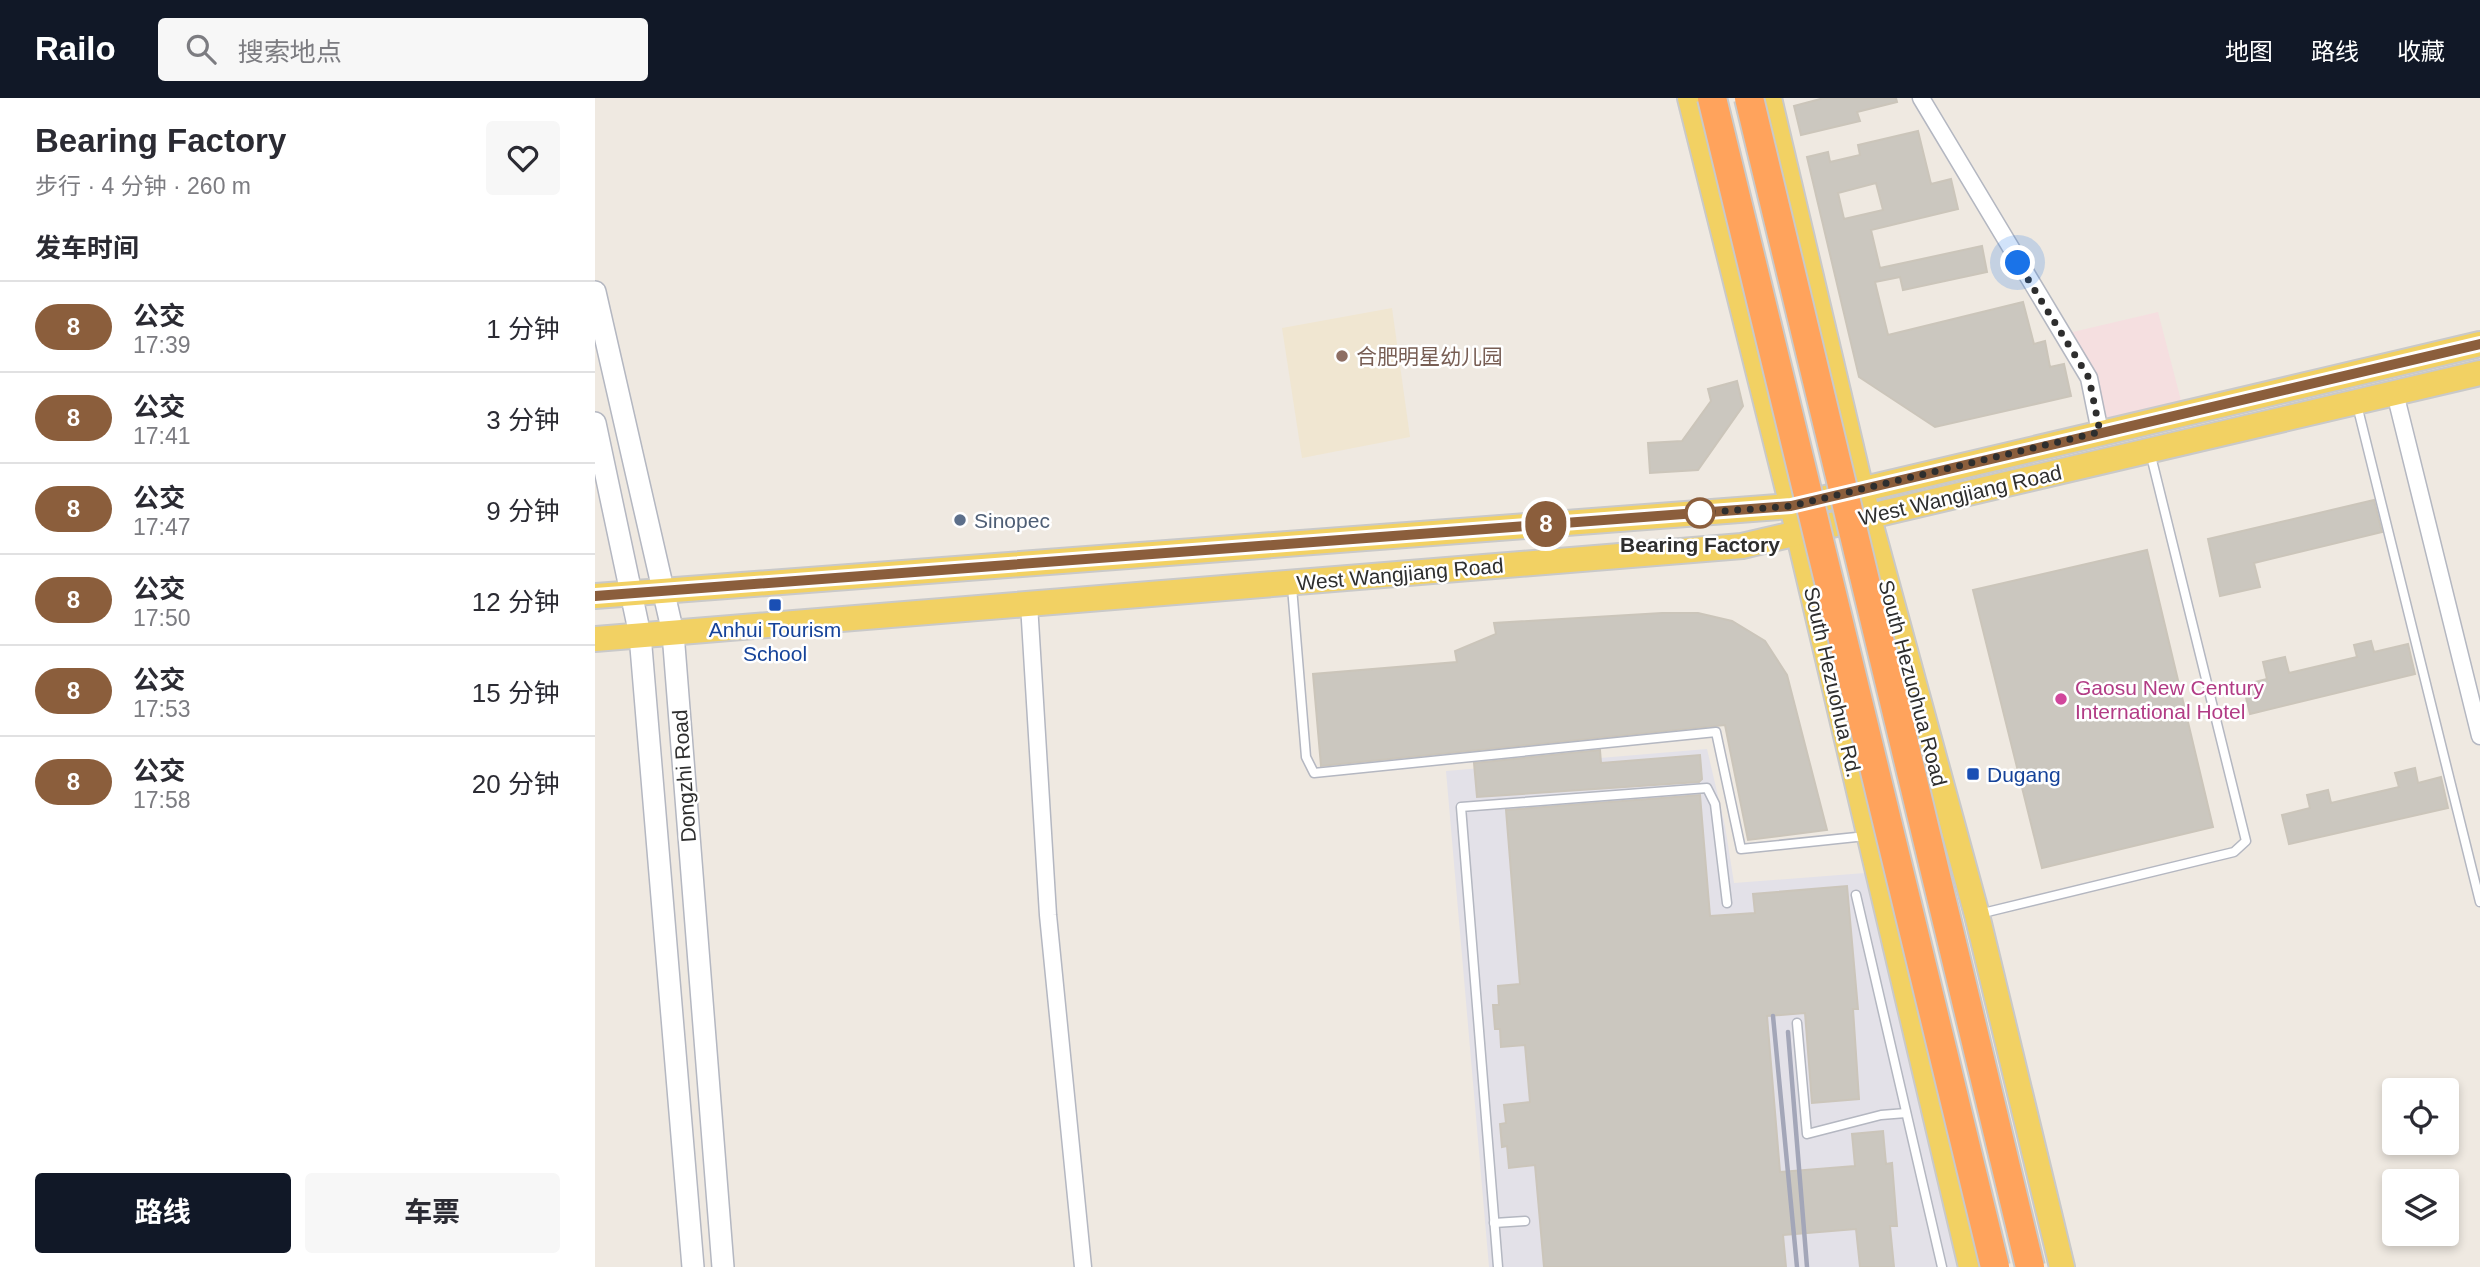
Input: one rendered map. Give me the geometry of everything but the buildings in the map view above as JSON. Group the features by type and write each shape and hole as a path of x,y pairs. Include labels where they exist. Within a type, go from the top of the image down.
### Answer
{"highway":[{"path":"1712,98 1995,1267"},
{"name":"South Hezuohua Road","path":"1749,98 2030,1267"}],"main road":[{"name":"South Hezuohua Rd.","path":"1690,98 1798,533 1971,1267"},
{"name":"South Hezuohua Road","path":"1769,98 1868,517 1977,915 2062,1267"},
{"name":"West Wangjiang Road","path":"595,639 1742,546 1868,517 2146,436 2480,344"},
{"name":"West Wangjiang Road","path":"595,596 1791,506 2100,432 2146,436 2356,402 2480,373"}],"street":[{"path":"1920,98 2089,378 2100,432"},
{"name":"Dongzhi Road","path":"595,292 673,633 723,1267"},
{"path":"2395,393 2480,736"},
{"name":"Dongzhi Road","path":"595,423 640,635 693,1267"},
{"path":"1029,604 1034,729 1048,915 1083,1267"}],"lane":[{"path":"2356,402 2480,902"},
{"path":"1977,915 2234,852 2246,841 2146,436"},
{"path":"1292,582 1306,757 1314,773 1716,732 1741,849 1869,835"},
{"path":"1498,1267 1461,807 1707,788 1715,804 1727,902"},
{"path":"1856,895 1942,1267"},
{"path":"1797,1023 1807,1134 1881,1115 1906,1113"},
{"path":"1494,1223 1525,1221"}],"shaded area":[{"name":"合肥明星幼儿园","path":"1392,308 1410,437 1302,458 1282,328"},
{"path":"2158,312 2184,412 2100,432 2089,378 2060,335"},
{"path":"1707,749 1725,826 1734,883 1878,872 1971,1267 1489,1267 1446,771"}],"railway":[{"path":"1773,1016 1797,1267"},
{"path":"1788,1032 1807,1267"}],"bus line":[{"name":"8","path":"595,596 1791,506 2480,344"}],"place":[{"name":"合肥明星幼儿园","path":"1342,356"},
{"name":"Bearing Factory","path":"1700,513"},
{"name":"Sinopec","path":"960,520"},
{"name":"Anhui Tourism School","path":"775,605"},
{"name":"Gaosu New Century International Hotel","path":"2061,699"},
{"name":"Dugang","path":"1973,774"}],"route":[{"path":"1700,513 1791,506 2100,432 2089,378 2018,263"}]}
